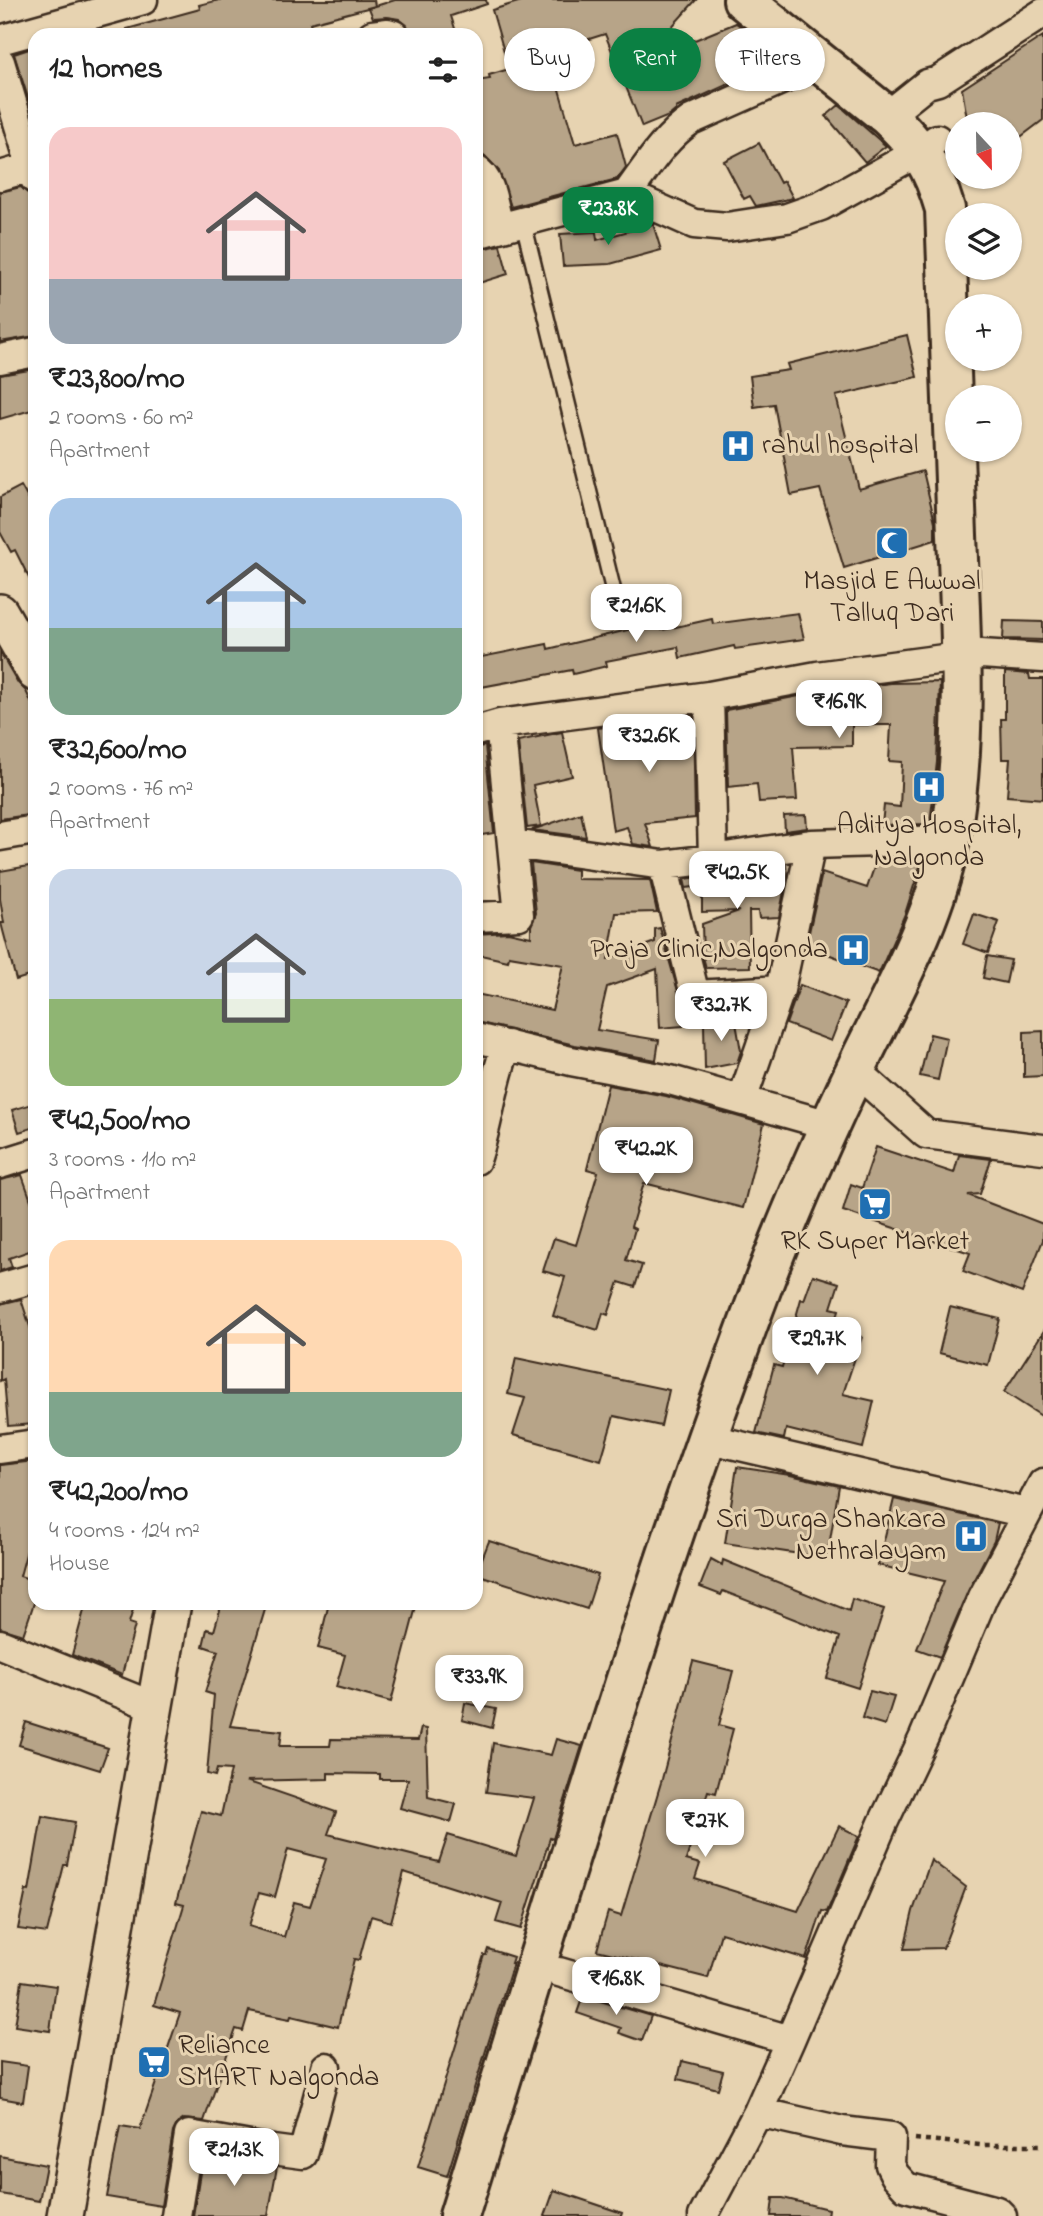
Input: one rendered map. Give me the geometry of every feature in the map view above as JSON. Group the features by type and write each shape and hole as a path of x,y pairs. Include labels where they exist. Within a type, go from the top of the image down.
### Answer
{"highway":[{"path":"743,0 777,28"},
{"path":"774,0 916,118 954,188 956,203"},
{"path":"481,2216 559,1972 719,1441 868,1082 919,982 954,898 970,839 979,769 945,209 916,118 825,66"},
{"path":"459,2216 619,1697 702,1447 773,1259 829,1125 904,971 935,893 950,840 972,655 979,573 973,462"}],"street":[{"path":"43,28 143,0"},
{"path":"483,176 499,227 627,194 694,224 727,227 788,218 821,206 916,118 1043,13"},
{"path":"0,40 28,32"},
{"path":"0,62 28,156"},
{"path":"627,194 663,143 676,130 691,120 756,91"},
{"path":"0,176 28,173"},
{"path":"0,359 28,353"},
{"path":"0,612 28,661"},
{"path":"483,917 519,915 513,844 488,727 972,655 1043,658"},
{"path":"709,696 713,859"},
{"path":"0,836 28,831"},
{"path":"513,844 663,865 811,844 950,840"},
{"path":"742,1100 780,990 811,844"},
{"path":"663,865 695,995 780,990"},
{"path":"483,1040 571,1061 670,1080 829,1125"},
{"path":"483,1138 498,1068 507,1045"},
{"path":"868,1082 926,1133 1043,1149"},
{"path":"0,1164 28,1155"},
{"path":"0,1289 28,1280"},
{"path":"719,1441 1026,1513"},
{"path":"0,1449 28,1445"},
{"path":"703,2216 758,2112 983,1597 1043,1483"},
{"path":"65,2216 172,1610"},
{"path":"0,1644 155,1707"},
{"path":"559,1972 790,2040"},
{"path":"176,2216 189,2134 303,2154 326,2067"},
{"path":"758,2112 842,2131 891,2137 890,2165 906,2187 997,2211 1002,2216"}],"lane":[{"path":"499,227 619,614"}],"path":[{"path":"891,2137 981,2145 1043,2145"}],"building":[{"path":"219,0 374,0 375,6 310,23 312,28 131,28 200,9 199,5"},
{"path":"395,0 486,0 487,4 451,16 455,28 408,28 399,19 373,18 369,8"},
{"path":"525,0 696,0 671,28 609,28 609,44 605,34 595,37 595,28 504,28 504,52 492,10"},
{"path":"736,23 743,28 724,28"},
{"path":"715,32 715,90 676,108 669,116 642,127 628,91 701,91 701,37"},
{"path":"1043,36 1043,120 1022,136 1022,112 966,112 962,89"},
{"path":"28,49 28,98 14,54"},
{"path":"504,70 504,91 559,91 575,144 617,133 626,167 617,179 511,207 499,171 483,156 483,80 490,79 489,75"},
{"path":"839,105 886,146 865,162 826,116"},
{"path":"759,143 780,183 784,181 793,198 756,206 750,196 744,199 724,161"},
{"path":"21,187 28,193 28,337 0,342 0,192"},
{"path":"653,224 661,250 610,264 563,266 560,234 596,232 597,240"},
{"path":"500,245 508,274 483,282 483,249"},
{"path":"907,335 917,377 836,396 859,489 923,471 935,522 935,540 844,568 820,489 791,495 774,404 754,407 750,376 789,370 787,364"},
{"path":"28,370 28,411 0,419 0,375"},
{"path":"21,486 28,498 28,576 15,550 11,552 0,532 0,497"},
{"path":"655,593 662,630 712,619 713,624 798,613 804,639 735,649 734,646 680,658 678,647 606,661 607,666 573,674 572,670 483,687 483,657 547,644 548,649 632,629 626,599"},
{"path":"1004,621 1043,622 1043,640 1003,639"},
{"path":"0,652 28,695 28,815 0,819"},
{"path":"1005,672 1029,674 1030,679 1043,679 1043,799 1007,796 1010,759 1002,759 1001,719 1005,719"},
{"path":"940,682 937,762 930,824 882,825 884,805 900,807 902,762 889,761 891,725 852,725 852,746 793,747 797,800 759,802 757,784 728,787 726,710 820,692 891,683"},
{"path":"693,715 695,818 645,823 653,847 633,844 627,827 613,831 598,728"},
{"path":"562,732 572,776 533,785 541,826 527,828 518,741"},
{"path":"483,746 494,833 483,835"},
{"path":"581,813 586,837 532,830"},
{"path":"806,815 807,828 785,831 784,816"},
{"path":"923,857 905,914 879,973 806,946 822,873 867,888 877,859"},
{"path":"531,863 577,870 577,879 650,880 657,912 616,913 608,959 655,942 655,929 660,928 682,1005 683,1026 660,1028 657,969 607,987 597,1030 659,1040 656,1060 483,1024 483,995 552,1010 563,965 509,956 508,961 483,956 483,934 508,932 531,937 531,926 536,913"},
{"path":"786,865 787,876 779,917 759,918 758,911 749,911 750,967 706,968 702,924 739,911 702,912 702,886 686,888 684,879"},
{"path":"28,866 28,976 16,980 1,923 4,923 0,899 0,871"},
{"path":"974,914 999,922 988,953 963,944"},
{"path":"987,956 1011,960 1006,983 983,978"},
{"path":"800,985 846,1003 831,1041 786,1024"},
{"path":"735,1017 741,1051 737,1063 705,1069 704,1023"},
{"path":"1043,1031 1043,1076 1024,1077 1024,1032"},
{"path":"930,1034 947,1038 938,1080 920,1076"},
{"path":"608,1085 666,1096 764,1124 743,1208 644,1183 631,1227 635,1229 626,1260 642,1265 635,1287 619,1282 608,1315 603,1313 598,1330 553,1316 565,1277 543,1271 554,1238 576,1245 598,1172 587,1169"},
{"path":"28,1105 28,1129 19,1132 12,1110"},
{"path":"876,1147 954,1173 959,1155 991,1159 980,1194 968,1195 1043,1224 1043,1240 1022,1293 963,1271 970,1253 843,1211 851,1184 862,1188"},
{"path":"22,1175 28,1192 28,1251 9,1258 12,1267 0,1271 0,1180"},
{"path":"813,1275 839,1283 831,1308 839,1310 834,1328 862,1337 843,1394 874,1401 863,1448 786,1429 784,1439 756,1433 774,1365 782,1367 801,1299 804,1300"},
{"path":"21,1299 28,1320 28,1425 8,1426 4,1379 0,1381 0,1304"},
{"path":"950,1307 1000,1319 988,1365 939,1353"},
{"path":"1043,1332 1043,1417 1004,1392"},
{"path":"516,1358 669,1390 661,1426 614,1416 601,1460 513,1435 525,1398 508,1394"},
{"path":"28,1462 28,1547 20,1576 28,1579 28,1610 32,1610 23,1635 0,1628 0,1465"},
{"path":"737,1467 839,1486 827,1558 725,1543"},
{"path":"894,1499 998,1523 994,1541 968,1591 940,1657 917,1649 944,1581 878,1565"},
{"path":"489,1541 598,1575 587,1609 483,1576 483,1556"},
{"path":"711,1559 722,1565 723,1560 849,1611 852,1599 884,1609 858,1688 827,1678 840,1637 723,1591 721,1595 700,1587"},
{"path":"84,1610 133,1610 129,1623 135,1625 122,1675 72,1655"},
{"path":"220,1610 265,1610 230,1726 282,1731 280,1746 330,1746 331,1739 418,1740 421,1728 426,1729 428,1797 456,1804 451,1822 400,1808 408,1779 380,1779 380,1774 328,1773 328,1779 246,1781 336,1812 328,1834 439,1862 448,1835 516,1856 534,1798 486,1792 493,1743 551,1755 556,1739 582,1746 521,1929 496,1922 502,1903 404,1872 391,1922 371,1916 359,1960 354,1959 338,2027 291,2016 290,2019 249,2011 243,2031 236,2029 204,2121 184,2119 177,2124 173,2132 161,2206 107,2197 120,2126 140,2129 180,2013 154,2005 184,1905 176,1903 201,1811 221,1816 231,1770 217,1769 215,1776 207,1774 214,1695 205,1692 218,1651 203,1646 207,1629 214,1631","holes":["288,1849 326,1859 310,1906 294,1902 284,1937 249,1926 259,1893 275,1897"]},
{"path":"327,1610 415,1610 391,1702 336,1687 345,1655 318,1648"},
{"path":"693,1661 733,1671 719,1725 733,1729 716,1793 708,1791 686,1860 700,1864 695,1879 798,1911 839,1826 859,1836 827,1912 822,1911 806,1959 721,1933 708,1978 597,1950 608,1912 621,1916 662,1779"},
{"path":"870,1691 894,1697 885,1725 862,1718"},
{"path":"465,1703 496,1709 492,1728 462,1720"},
{"path":"26,1722 108,1748 100,1770 19,1745"},
{"path":"42,1816 75,1822 67,1865 64,1865 47,1933 18,1929 26,1890 29,1891"},
{"path":"931,1860 966,1887 943,1948 904,1949 913,1911"},
{"path":"488,1949 513,1957 513,1963 447,2176 418,2167"},
{"path":"22,1981 56,1986 50,2031 15,2026"},
{"path":"583,1996 651,2016 642,2041 619,2033 621,2028 577,2013"},
{"path":"682,2061 723,2071 718,2089 678,2079"},
{"path":"0,2062 28,2066 23,2102 0,2098"},
{"path":"203,2154 277,2167 268,2216 193,2216"},
{"path":"0,2156 46,2165 39,2201 0,2194"},
{"path":"554,2190 622,2213 621,2216 545,2216"},
{"path":"773,2198 828,2209 827,2216 771,2216"}],"place":[{"name":"rahul hospital","path":"738,446"},
{"name":"Masjid E Awwal Talluq Dari","path":"892,543"},
{"name":"Aditya Hospital, Nalgonda","path":"929,787"},
{"name":"Praja Clinic,Nalgonda","path":"853,950"},
{"name":"RK Super Market","path":"875,1204"},
{"name":"Sri Durga Shankara Nethralayam","path":"971,1536"},
{"name":"Reliance SMART Nalgonda","path":"154,2062"}]}
